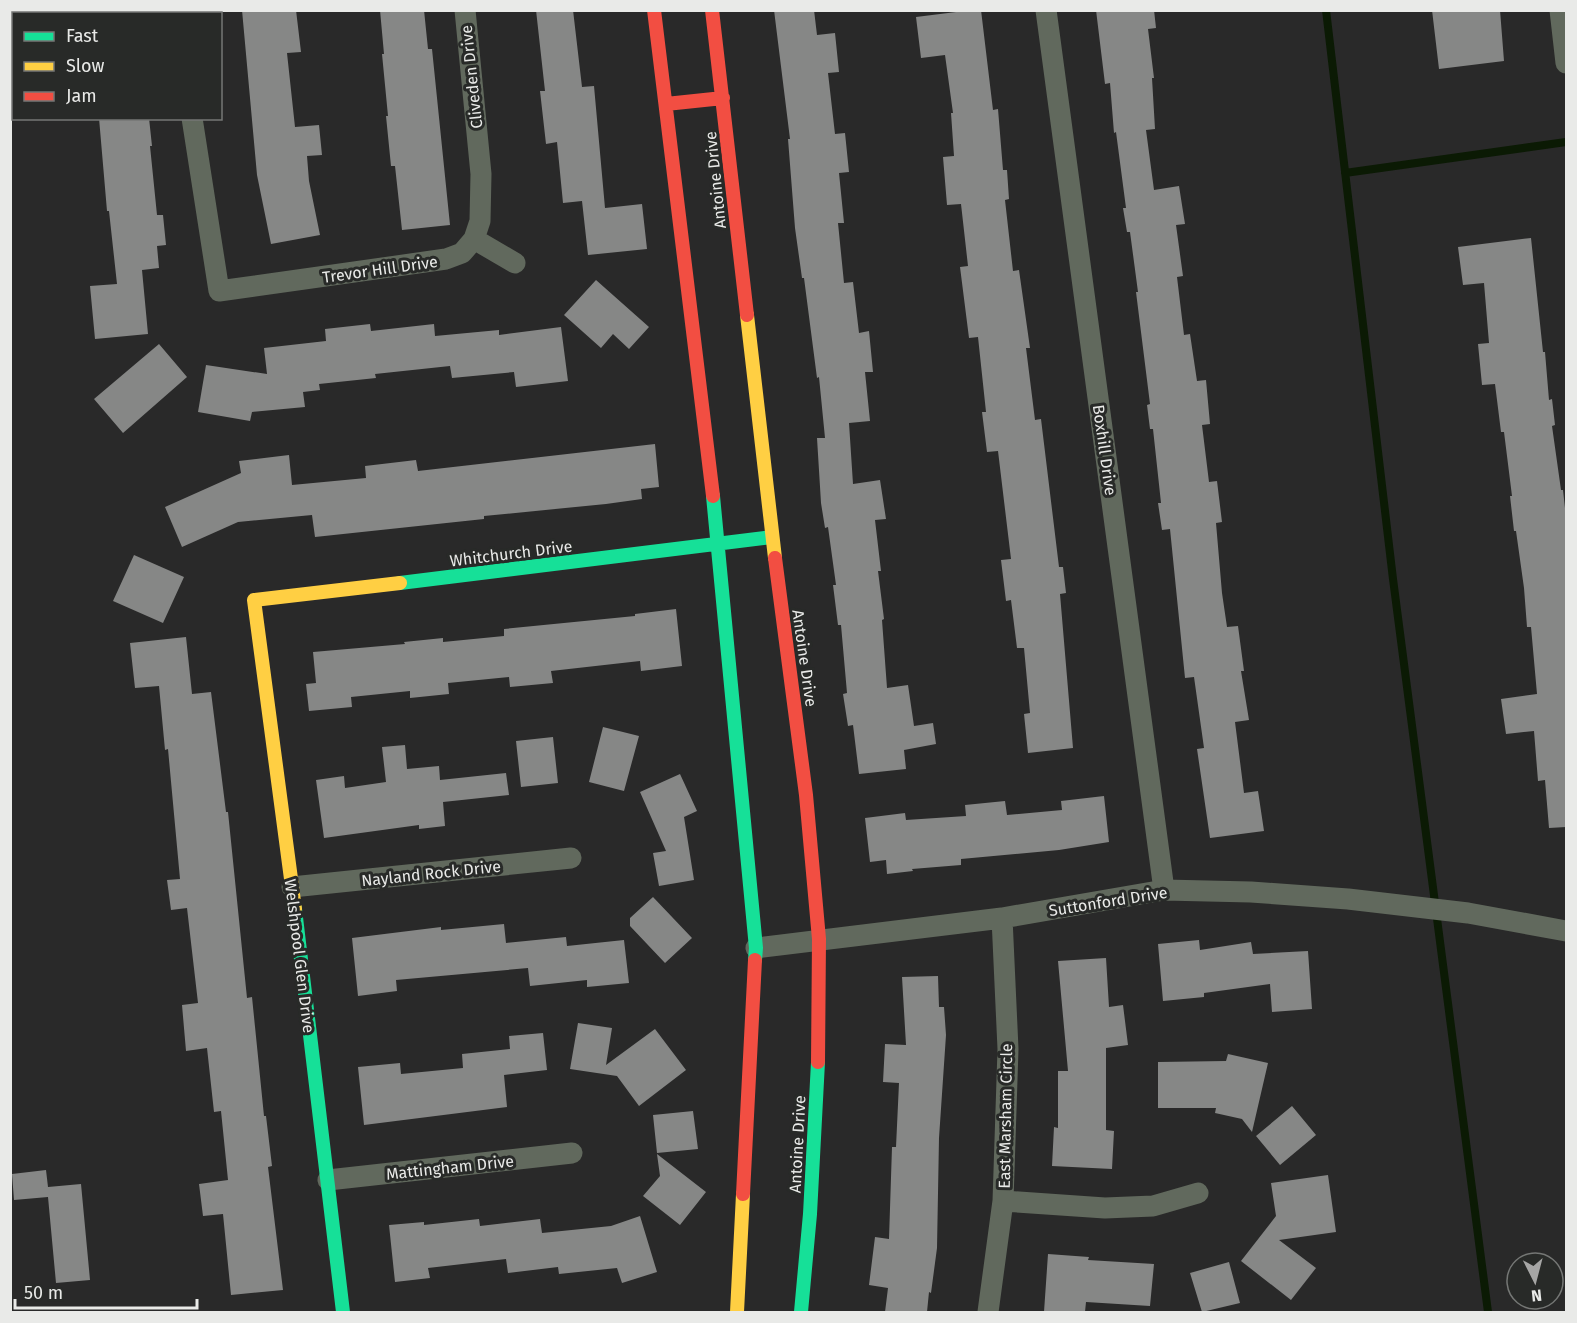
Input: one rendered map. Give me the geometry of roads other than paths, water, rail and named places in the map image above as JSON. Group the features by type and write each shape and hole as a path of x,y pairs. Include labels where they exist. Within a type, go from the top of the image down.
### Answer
{"main road":[{"path":"654,10 719,545 756,948 737,1312"},
{"name":"Antoine Drive","path":"712,10 772,537 806,795 819,939 818,1076 810,1214 801,1312"},
{"path":"666,104 723,98"},
{"name":"Whitchurch Drive","path":"254,600 772,537"},
{"name":"Welshpool Glen Drive","path":"254,600 292,887 343,1312"}],"street":[{"name":"Cliveden Drive","path":"465,10 482,199 480,221 474,239"},
{"name":"Boxhill Drive","path":"1046,10 1164,890"},
{"path":"1560,10 1566,63"},
{"name":"Trevor Hill Drive","path":"192,120 219,291 446,259 462,253 474,239"},
{"path":"474,239 515,263"},
{"name":"Nayland Rock Drive","path":"292,887 571,858"},
{"name":"Suttonford Drive","path":"756,948 1002,918 1164,890 1251,892 1348,899 1468,913 1566,931"},
{"name":"East Marsham Circle","path":"988,1312 1003,1202 1008,1050 1002,918"},
{"name":"Mattingham Drive","path":"328,1180 572,1153"},
{"path":"1003,1202 1105,1208 1153,1206 1198,1193"}],"waterway":[{"path":"1326,10 1393,579 1488,1312"},
{"path":"1345,173 1566,142"}]}
